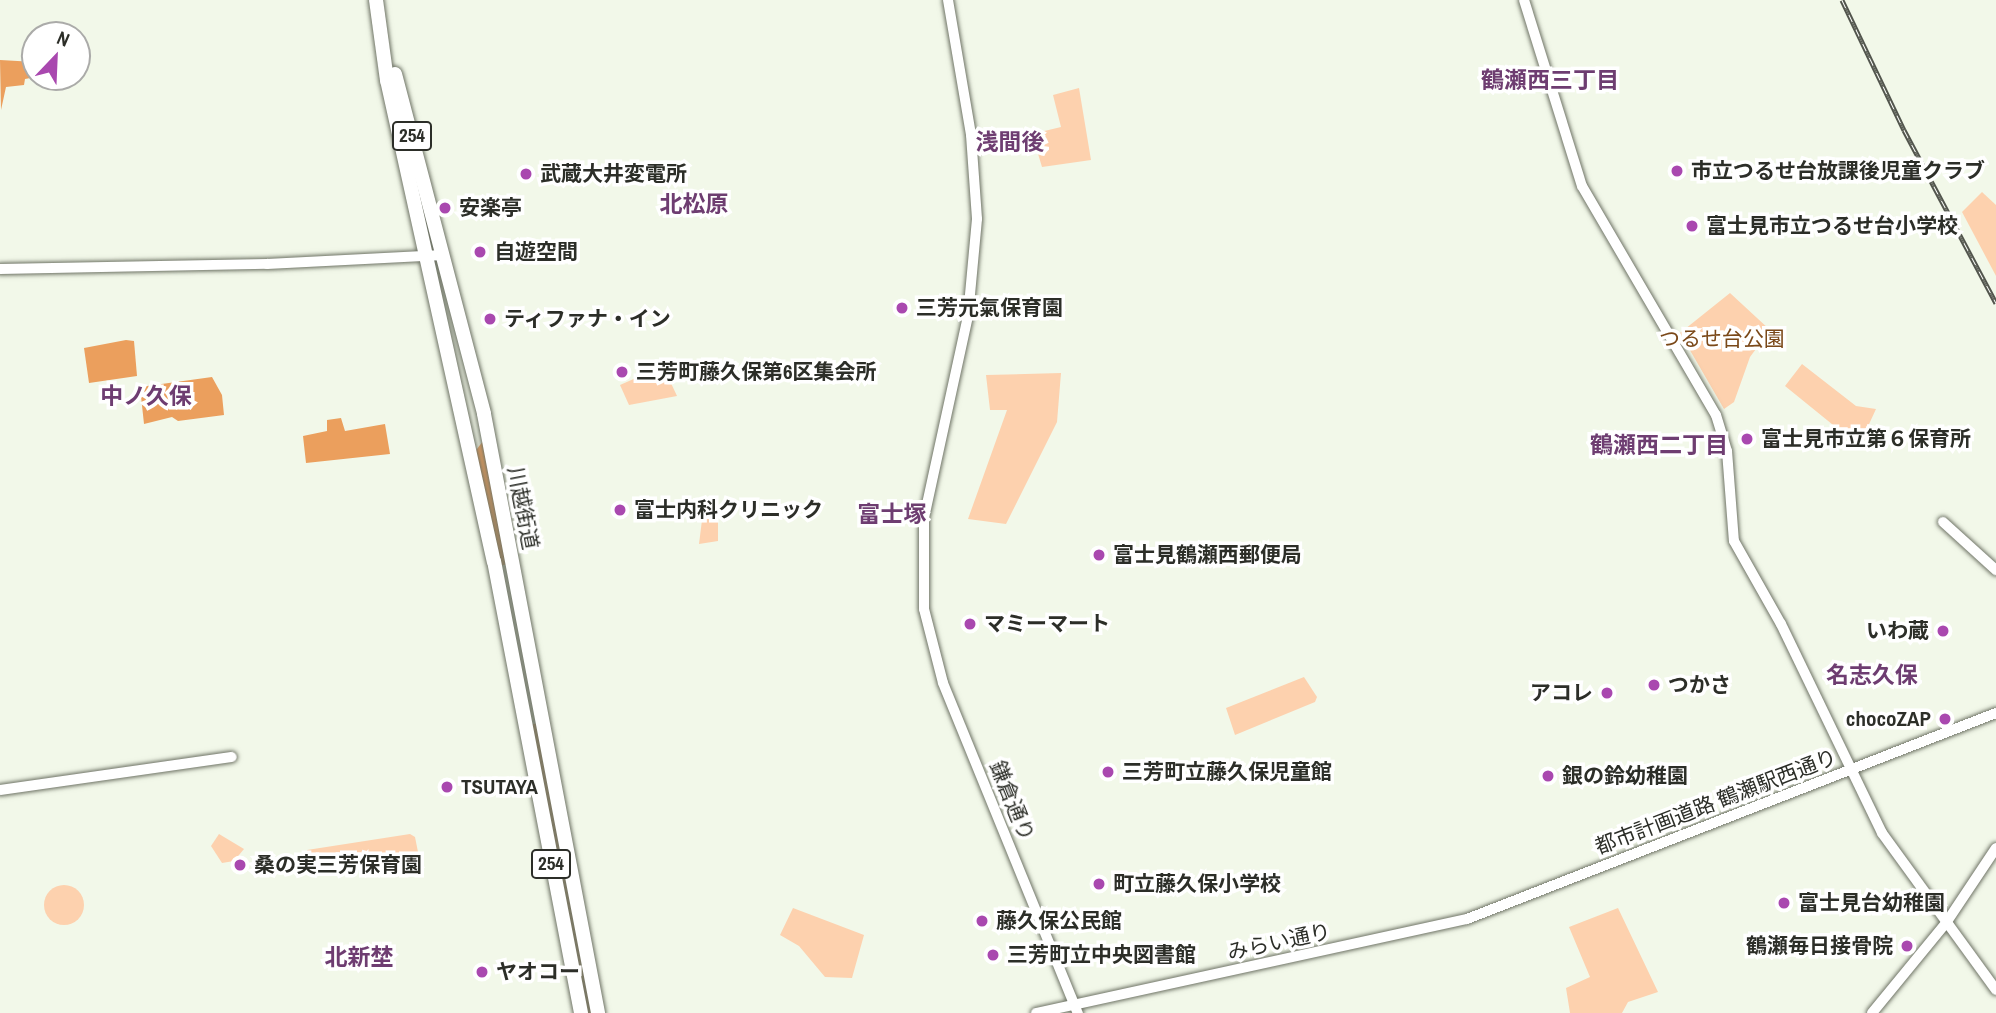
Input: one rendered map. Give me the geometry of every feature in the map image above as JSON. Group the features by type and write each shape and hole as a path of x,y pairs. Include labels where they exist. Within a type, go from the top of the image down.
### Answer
{"highway":[{"name":"川越街道","path":"376,0 387,79 495,569 582,1013"},
{"name":"川越街道","path":"378,18 484,414 597,1013"}],"street":[{"name":"鎌倉通り","path":"948,0 975,168 977,224 968,316 924,517 922,599 943,684 1076,1008"},
{"path":"1524,0 1579,178 1716,415 1727,451 1734,541 1781,624 1851,770 1896,856 1996,990"},
{"path":"0,269 278,264 443,255"},
{"path":"1943,522 1996,570"},
{"name":"都市計画道路 鶴瀬駅西通り","path":"1528,897 1996,713"},
{"path":"0,790 232,757"},
{"path":"1872,1013 1946,923 1996,848"},
{"name":"みらい通り","path":"1036,1013 1076,1008 1412,933 1528,897"}],"green space":[{"path":"1079,88 1091,160 1042,167 1032,134 1061,127 1053,95"},
{"path":"1982,192 1996,205 1996,276 1962,212"},
{"name":"つるせ台公園","path":"1730,293 1770,330 1750,357 1734,402 1724,409 1680,333"},
{"path":"1802,364 1856,406 1876,409 1859,446 1785,386"},
{"path":"663,366 677,396 629,405 620,385"},
{"path":"1061,373 1057,422 1006,524 968,519 1007,410 990,410 986,375"},
{"path":"724,510 718,518 718,541 699,544 703,512"},
{"path":"1304,677 1317,697 1315,702 1235,735 1226,708"},
{"path":"219,834 244,849 234,861 222,863 211,846"},
{"path":"410,834 415,837 419,857 310,873 307,850"},
{"path":"64,885 78,891 84,905 78,919 64,925 50,919 44,905 50,891"},
{"path":"793,908 864,935 852,978 825,977 799,946 780,935"},
{"path":"1618,908 1658,992 1628,1002 1622,1013 1570,1013 1566,988 1590,977 1569,927"}],"shaded area":[{"path":"0,60 21,61 21,85 6,87 1,110"},
{"path":"134,341 137,376 89,383 84,348"},
{"path":"212,377 222,395 224,415 178,421 172,417 144,424 140,387"},
{"path":"341,418 345,431 385,424 390,454 306,463 303,436 327,431 327,420"},
{"path":"483,441 509,564 498,566 474,453"},
{"path":"539,723 594,1013 585,1013 529,725"}],"railway":[{"path":"1842,0 1904,130 1996,303"}],"place":[{"name":"市立つるせ台放課後児童クラブ","path":"1677,171"},
{"name":"武蔵大井変電所","path":"526,174"},
{"name":"安楽亭","path":"445,208"},
{"name":"富士見市立つるせ台小学校","path":"1692,226"},
{"name":"自遊空間","path":"480,252"},
{"name":"三芳元氣保育園","path":"902,308"},
{"name":"ティファナ・イン","path":"490,319"},
{"name":"三芳町藤久保第6区集会所","path":"622,372"},
{"name":"富士見市立第６保育所","path":"1747,439"},
{"name":"富士内科クリニック","path":"620,510"},
{"name":"富士見鶴瀬西郵便局","path":"1099,555"},
{"name":"マミーマート","path":"970,624"},
{"name":"いわ蔵","path":"1943,631"},
{"name":"つかさ","path":"1654,685"},
{"name":"アコレ","path":"1607,693"},
{"name":"chocoZAP","path":"1945,719"},
{"name":"三芳町立藤久保児童館","path":"1108,772"},
{"name":"銀の鈴幼稚園","path":"1548,776"},
{"name":"TSUTAYA","path":"447,787"},
{"name":"桑の実三芳保育園","path":"240,865"},
{"name":"町立藤久保小学校","path":"1099,884"},
{"name":"富士見台幼稚園","path":"1784,903"},
{"name":"藤久保公民館","path":"982,921"},
{"name":"鶴瀬毎日接骨院","path":"1907,946"},
{"name":"三芳町立中央図書館","path":"993,955"},
{"name":"ヤオコー","path":"482,972"}],"district":[{"name":"鶴瀬西三丁目","path":"1550,80"},
{"name":"浅間後","path":"1010,142"},
{"name":"北松原","path":"694,204"},
{"name":"中ノ久保","path":"146,396"},
{"name":"鶴瀬西二丁目","path":"1659,445"},
{"name":"富士塚","path":"892,514"},
{"name":"名志久保","path":"1872,675"},
{"name":"北新埜","path":"359,957"}]}
